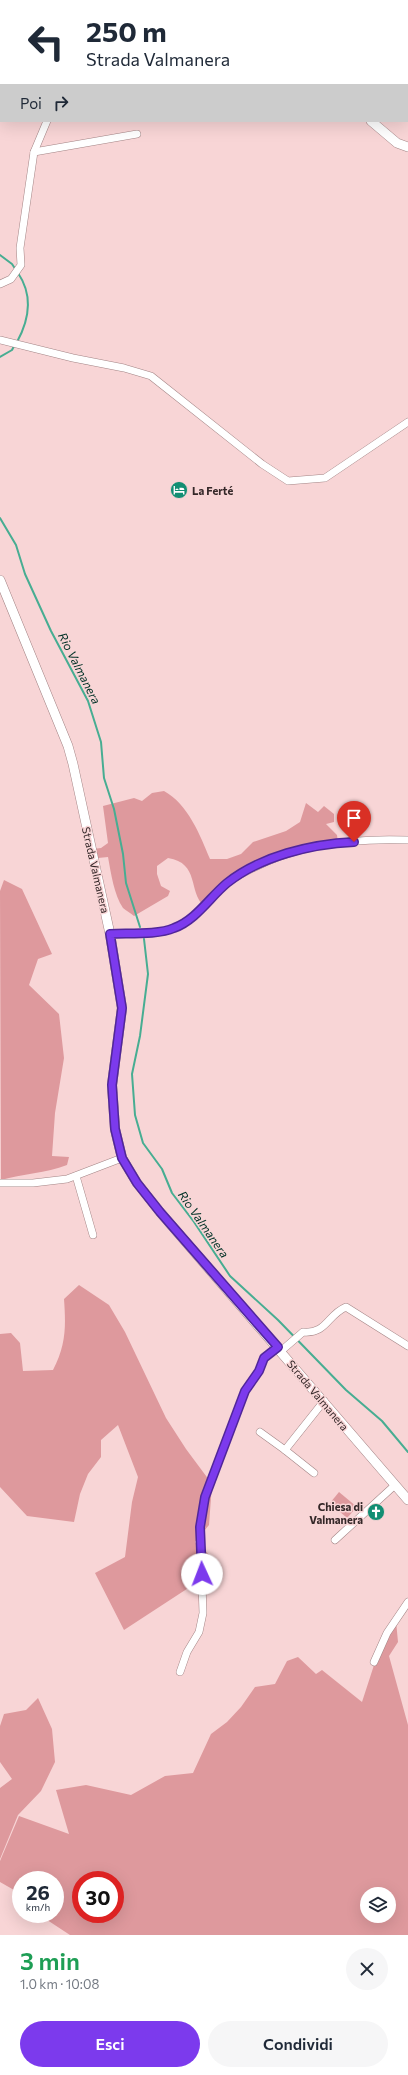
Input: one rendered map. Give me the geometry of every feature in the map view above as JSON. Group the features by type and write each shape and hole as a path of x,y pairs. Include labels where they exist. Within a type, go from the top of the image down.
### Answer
{"street":[{"path":"0,284 11,279 19,267 20,248 34,152 47,122"},
{"path":"372,122 397,143 408,147"},
{"path":"34,152 137,134"},
{"path":"0,340 124,368 151,376 262,464 288,481 325,478 408,422"},
{"name":"Strada Valmanera","path":"0,580 68,746 110,934 122,1008 112,1085 115,1129 122,1158 137,1183 160,1212 395,1485 407,1497"},
{"path":"110,934 165,931 183,924 228,883 250,869 274,858 297,851 338,843 408,840"},
{"path":"0,1183 55,1181 76,1176 122,1158"},
{"path":"76,1176 93,1235"},
{"path":"180,1672 187,1652 199,1632 203,1613 200,1527 205,1497 245,1391 259,1371 264,1358 303,1332 313,1332 319,1330 346,1307 408,1346"},
{"path":"285,1450 324,1401"},
{"path":"260,1432 314,1473"},
{"path":"335,1540 395,1485"},
{"path":"374,1662 387,1633 408,1602"}],"shaded area":[{"path":"164,791 180,804 186,812 197,830 210,859 227,859 241,854 253,842 286,831 300,822 306,803 318,812 324,806 334,814 334,822 326,824 337,835 338,843 297,851 250,869 204,906 199,900 192,879 185,866 178,861 168,858 157,866 157,874 161,886 170,891 168,896 134,916 123,908 117,897 108,857 98,858 93,849 101,848 108,843 103,806 134,798 142,801 152,793"},
{"path":"4,880 22,889 52,954 38,959 29,985 59,1014 64,1058 55,1113 52,1156 69,1157 67,1165 51,1170 1,1180 0,891"},
{"path":"79,1285 109,1305 125,1332 166,1418 186,1449 212,1484 209,1525 195,1542 222,1566 124,1630 95,1573 125,1557 132,1502 138,1477 118,1425 101,1440 101,1457 88,1474 80,1494 74,1522 27,1516 0,1487 0,1334 11,1333 20,1343 23,1371 53,1370 63,1344 65,1318 64,1299"},
{"path":"339,1492 357,1507 347,1518 330,1503"},
{"path":"396,1621 398,1642 389,1656 408,1725 408,1935 70,1935 52,1923 64,1923 64,1871 12,1871 12,1889 0,1882 0,1861 19,1816 69,1834 56,1790 86,1785 131,1795 165,1776 193,1773 211,1734 227,1722 241,1707 255,1687 275,1684 287,1661 298,1657 316,1674 322,1670 362,1702 375,1662"},
{"path":"38,1698 52,1729 55,1762 41,1791 18,1815 0,1859 0,1788 12,1779 0,1762 0,1726 4,1714 26,1710"}],"waterway":[{"name":"Rio Valmanera","path":"0,255 12,264 16,270"},
{"name":"Rio Valmanera","path":"17,342 27,316 28,308 26,290 18,273"},
{"name":"Rio Valmanera","path":"0,357 12,350 14,346"},
{"name":"Rio Valmanera","path":"0,518 16,545 25,574 51,631 88,701 101,742 104,778 114,809 123,854 126,883 140,927"},
{"name":"Rio Valmanera","path":"144,939 148,974 140,1036 132,1074 135,1115 143,1143 162,1169 172,1193 194,1222 230,1276 278,1320 346,1390 382,1421 408,1452"}],"place":[{"name":"La Ferté","path":"179,490"},
{"name":"Chiesa di Valmanera","path":"376,1512"}],"route":[{"path":"202,1574 200,1527 205,1497 218,1465 224,1443 245,1391 259,1371 264,1358 278,1347 160,1212 137,1183 122,1158 115,1129 112,1085 120,1035 122,1008 120,987 110,934 165,931 174,928 183,924 228,883 250,869 274,858 297,851 338,843 354,842"}]}
